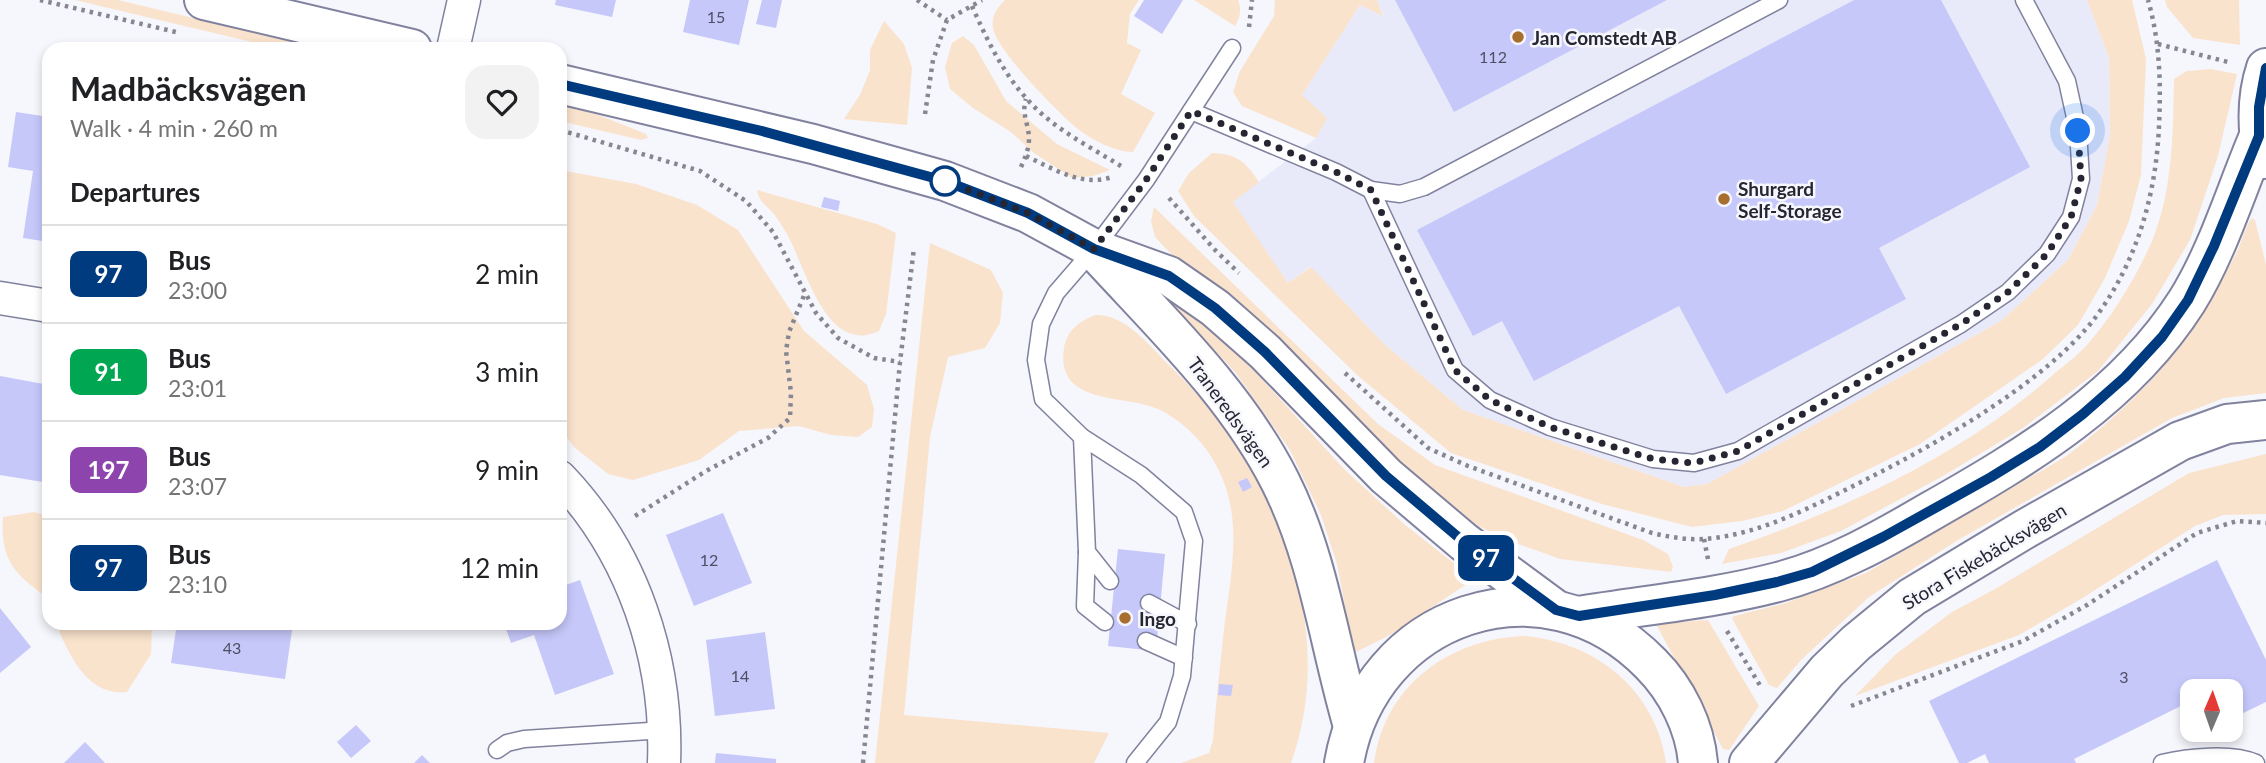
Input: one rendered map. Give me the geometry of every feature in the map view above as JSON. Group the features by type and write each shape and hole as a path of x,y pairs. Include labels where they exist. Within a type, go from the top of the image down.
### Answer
{"street":[{"path":"204,0 382,42"},
{"path":"455,42 464,0"},
{"path":"2248,65 2259,107 2259,136 2266,178"},
{"name":"Traneredsvägen","path":"567,86 800,141 945,181 1028,213 1094,249 1169,276 1215,308 1265,352 1386,476 1464,542 1567,613"},
{"path":"1344,748 1364,700 1380,676 1399,655 1421,637 1445,624 1481,612 1528,607 1567,613 1715,595 1812,572 1842,559 2040,447 2125,377 2162,337 2188,300 2214,246 2259,136"},
{"name":"Traneredsvägen","path":"1094,249 1211,378 1276,474 1314,568 1344,748"},
{"path":"0,298 42,305"},
{"name":"Stora Fiskebäcksvägen","path":"1749,763 1827,671 1912,597 2180,441 2227,424 2266,420"},
{"path":"567,486 597,522 626,574 650,633 660,678 665,730 664,763"},
{"path":"1567,613 1622,638 1658,670 1684,710 1698,763"}],"lane":[{"path":"1191,111 1336,172 1371,190 1400,194 1424,187 1780,0"},
{"path":"1371,190 1455,370 1490,400 1550,427 1653,459 1694,463 1738,451 1961,324 2008,292 2047,254 2071,217 2081,179 2078,131 2067,81 2024,0"},
{"path":"1135,763 1168,722 1182,676 1194,541 1184,512 1141,475 1082,437 1043,399 1036,360 1041,324 1056,293 1094,249 1146,180 1232,48"},
{"path":"1082,437 1087,552 1085,606 1105,622"},
{"path":"1087,552 1110,581"},
{"path":"1149,603 1188,624"},
{"path":"1146,641 1184,658"},
{"path":"497,750 507,743 524,739 665,730"},
{"path":"2162,763 2185,758 2219,757 2251,760 2256,763"}],"path":[{"path":"40,0 182,34"},
{"path":"917,0 947,20"},
{"path":"925,114 933,60 947,20 982,0"},
{"path":"972,6 992,50 1026,99 1045,117 1122,167 1117,175 1092,181 1075,178 1026,156"},
{"path":"2158,44 2248,65"},
{"path":"1021,167 1029,138 1023,108 1026,99"},
{"path":"567,132 700,171 746,201 773,232 816,313 838,338 874,358 900,362"},
{"path":"1168,197 1216,251 1246,279"},
{"path":"863,763 900,362 914,248"},
{"path":"604,535 706,471 768,438 790,418 791,393 786,351 789,332 805,293"},
{"path":"1343,371 1428,448 1468,466 1652,533 1677,538 1704,539 1722,622 1783,724"},
{"path":"1849,707 2023,641 2087,605 2197,533 2237,521 2266,523"}],"shaded area":[{"path":"75,0 118,0 294,42 252,42"},
{"path":"1005,0 1139,0 1130,14 1127,43 1141,50 1121,94 1155,113 1133,152 1105,145 1079,130 1044,97 1017,66 1005,51 993,28 995,12"},
{"path":"1194,0 1238,0 1240,13 1235,26"},
{"path":"1275,0 1377,0 1383,16 1360,5 1302,95 1327,118 1316,138 1242,106 1233,92 1240,71 1274,16"},
{"path":"1377,0 2087,0 2109,58 2110,135 2097,205 2068,260 2001,321 1707,484 1684,487 1463,410 1384,344 1310,267 1288,283 1232,202 1316,138 1301,96 1360,5 1383,15"},
{"path":"2087,0 2132,0 2146,59 2141,175 2129,221 2105,278 2078,325 2043,359 1920,444 1783,511 1742,521 1692,527 1602,504 1451,453 1357,375 1194,216 1178,191 1189,173 1212,153 1240,160 1259,182 1233,202 1288,283 1311,267 1384,344 1463,410 1684,487 1707,484 2001,321 2068,260 2097,205 2110,135 2109,58"},
{"path":"2165,0 2239,0 2240,45 2193,38 2167,7"},
{"path":"884,21 904,44 912,68 907,125 844,119 860,95 870,70 870,50"},
{"path":"963,36 974,45 1006,101 1057,144 1110,170 1093,176 1072,178 1034,153 1011,132 973,108 950,89 945,67 952,43"},
{"path":"2211,69 2237,74 2218,156 2190,240 2152,304 2098,371 2023,428 1943,476 1841,531 1781,553 1722,564 1729,549 1859,497 1942,454 2019,402 2083,349 2115,309 2146,255 2159,222 2168,182 2174,79 2187,71"},
{"path":"567,106 646,134 648,138 641,140 567,123"},
{"path":"567,171 636,184 697,205 738,230 804,331 867,385 874,409 872,427 858,437 831,435 799,426 739,431 699,460 633,480 608,474 574,447 567,438"},
{"path":"757,190 877,224 896,233 886,314 879,331 861,335 845,331 832,320 810,286 787,234 775,215 761,201"},
{"path":"1154,207 1378,424 1435,465 1643,540 1668,554 1673,567 1671,572 1560,559 1507,540 1430,502 1252,322 1174,257 1155,237 1151,221"},
{"path":"2252,218 2255,220 2266,265 2266,393 2224,398 2172,418 1958,540 1869,597 1802,659 1777,688 1769,685 1734,622 1734,616 1786,603 1866,573 2065,457 2106,424 2162,369 2208,305"},
{"path":"930,243 991,270 1003,293 1000,323 985,348 948,357 930,437 904,715 1109,733 1094,763 875,763"},
{"path":"1176,303 1187,308 1248,364 1345,470 1404,524 1474,579 1392,634 1354,653 1337,564 1321,515 1290,450 1235,372 1173,306"},
{"path":"1095,315 1116,319 1144,339 1205,403 1237,448 1265,496 1287,547 1301,601 1308,655 1305,709 1291,763 1181,763 1209,753 1213,740 1233,559 1232,514 1219,470 1206,449 1184,426 1158,409 1095,395 1070,380 1064,367 1064,348 1068,336 1084,320"},
{"path":"2266,454 2266,514 2223,515 2195,526 2019,635 1855,696 1896,654 1952,612 2189,473"},
{"path":"34,512 42,515 42,594 18,573 7,556 3,517"},
{"path":"1708,620 1759,706 1729,750 1723,749 1657,626 1661,623"},
{"path":"59,630 152,630 151,654 127,692 113,692 91,681 73,660"},
{"path":"1525,636 1551,640 1576,649 1598,660 1618,675 1636,693 1649,713 1660,737 1666,763 1374,763 1380,735 1391,711 1407,689 1426,671 1447,656 1472,646"}],"building":[{"path":"556,0 616,0 612,17 555,5"},
{"path":"690,0 749,0 739,45 683,32"},
{"path":"762,0 782,0 776,28 756,24"},
{"path":"1144,0 1183,0 1162,34 1134,16"},
{"path":"1395,0 1667,0 1454,112"},
{"name":"Shurgard Self-Storage","path":"1854,0 1941,0 2030,167 1879,248 1906,299 1726,394 1679,306 1534,381 1502,321 1473,336 1417,230"},
{"path":"16,112 42,116 42,241 23,238 33,171 8,167"},
{"path":"824,197 840,201 838,211 821,207"},
{"path":"0,376 42,384 42,482 0,475"},
{"path":"1247,478 1252,487 1243,492 1238,482"},
{"path":"723,513 752,583 694,606 666,535"},
{"path":"1118,549 1165,554 1156,651 1108,646"},
{"path":"2217,560 2266,660 2266,702 2244,713 2244,679 2180,679 2180,706 2074,759 2076,763 1989,763 1985,754 1967,763 1959,763 1929,701"},
{"path":"580,580 614,674 555,695 534,635 511,643 506,630 567,630 567,585"},
{"path":"0,608 31,647 0,673"},
{"path":"176,630 292,630 285,679 171,663"},
{"path":"765,632 775,709 715,716 706,640"},
{"path":"1219,684 1233,685 1231,696 1218,695"},
{"path":"356,725 371,741 351,758 337,742"},
{"path":"85,742 105,763 64,763"},
{"path":"716,753 776,759 776,763 715,763"},
{"path":"422,755 430,763 414,763"}],"bus line":[{"name":"97","path":"567,86 762,131 945,181 1028,213 1094,249 1169,276 1215,308 1265,352 1386,476 1464,542 1556,610 1579,616 1715,595 1812,572 1842,559 1991,477 2040,447 2083,414 2125,377 2162,337 2188,300 2214,246 2259,136 2259,107 2266,68"}],"place":[{"name":"Jan Comstedt AB","path":"1518,37"},
{"name":"Shurgard Self-Storage","path":"1724,199"},
{"name":"Ingo","path":"1125,618"}],"route":[{"path":"945,181 1028,213 1094,249 1146,180 1191,111 1336,172 1371,190 1455,370 1490,400 1550,427 1653,459 1694,463 1738,451 1961,324 2008,292 2047,254 2071,217 2081,179 2078,131"}]}
